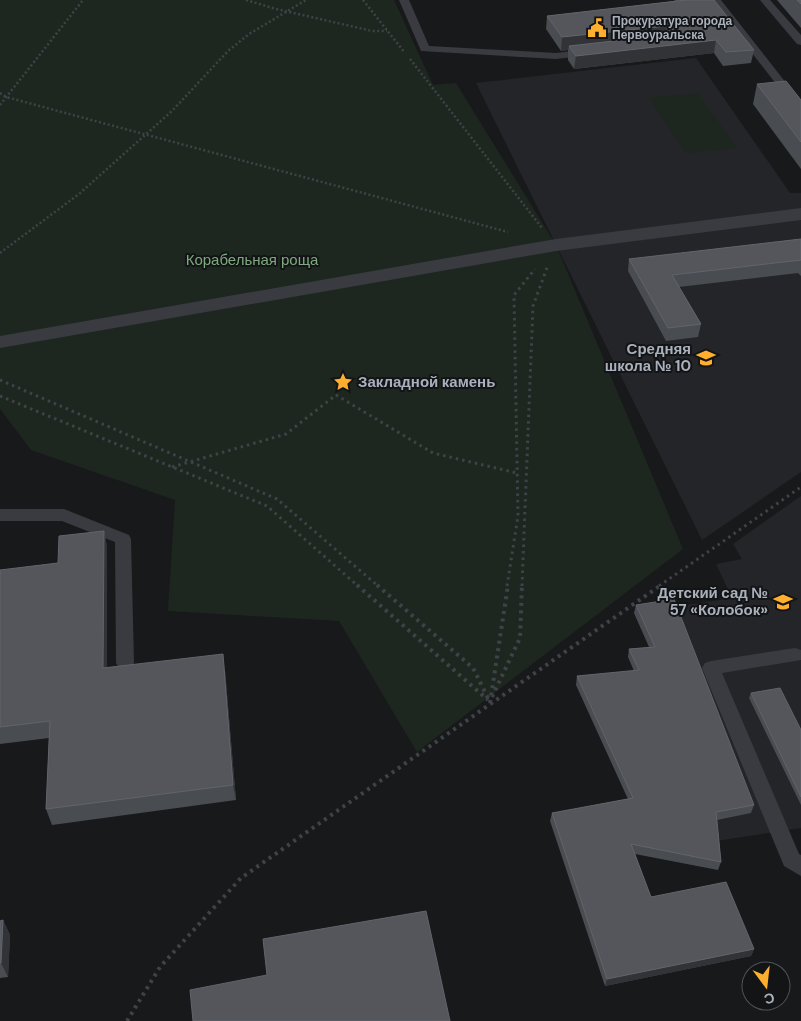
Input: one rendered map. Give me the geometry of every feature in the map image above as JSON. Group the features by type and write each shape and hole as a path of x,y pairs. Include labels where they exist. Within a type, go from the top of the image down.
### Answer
{"street":[{"path":"0,342 556,245 801,214"}],"lane":[{"path":"404,0 425,49 556,56 605,51"},
{"path":"716,0 801,108"},
{"path":"765,0 801,42"},
{"path":"0,515 64,515 123,539 124,663"},
{"path":"795,655 711,668 791,860 801,867"}],"path":[{"path":"0,105 84,0"},
{"path":"246,0 288,12 372,31 388,31"},
{"path":"0,253 79,194 172,111 228,51 249,34 306,0"},
{"path":"363,0 556,245"},
{"path":"0,93 6,97 508,232"},
{"path":"490,702 518,516 514,295 556,245"},
{"path":"490,702 520,638 533,306 556,245"},
{"path":"0,380 277,499 473,668 490,702"},
{"path":"172,467 286,434 336,395 433,452 517,473"},
{"path":"0,396 267,506 490,702"},
{"path":"127,1021 160,967 241,878 490,702 801,487"}],"shaded area":[{"name":"Средняя школа № 10","path":"696,58 790,193 801,193 801,472 702,540 476,83"},
{"path":"801,496 801,828 716,841 718,870 654,857 576,685 637,679 653,655 634,613 732,598 716,564 742,559 733,544"}],"green space":[{"name":"Корабельная роща","path":"0,0 394,0 433,85 456,83 556,245 683,549 417,752 339,621 168,611 175,500 31,450 0,409"},
{"path":"697,93 737,148 686,153 649,98"}],"building":[{"path":"686,0 714,0 754,50 726,52 716,40 576,56 569,46 667,35 674,30 667,26 562,37 547,16"},
{"path":"786,81 801,100 801,142 757,84"},
{"path":"801,239 801,260 672,275 701,324 668,328 629,259"},
{"path":"104,531 103,668 223,654 233,785 46,809 50,721 0,727 0,570 58,563 59,536"},
{"path":"674,599 754,805 716,812 721,862 631,844 651,897 726,882 754,949 607,979 552,813 633,798 577,676 639,670 629,649 655,647 636,605"},
{"path":"780,688 801,730 801,797 751,693"},
{"path":"426,911 450,1021 193,1021 190,990 267,975 263,939"},
{"path":"3,920 1,963 0,963 0,921"}],"place":[{"name":"Прокуратура города Первоуральска","path":"597,28"},
{"name":"Средняя школа № 10","path":"706,358"},
{"name":"Закладной камень","path":"343,382"},
{"name":"Детский сад № 57 «Колобок»","path":"783,602"}]}
